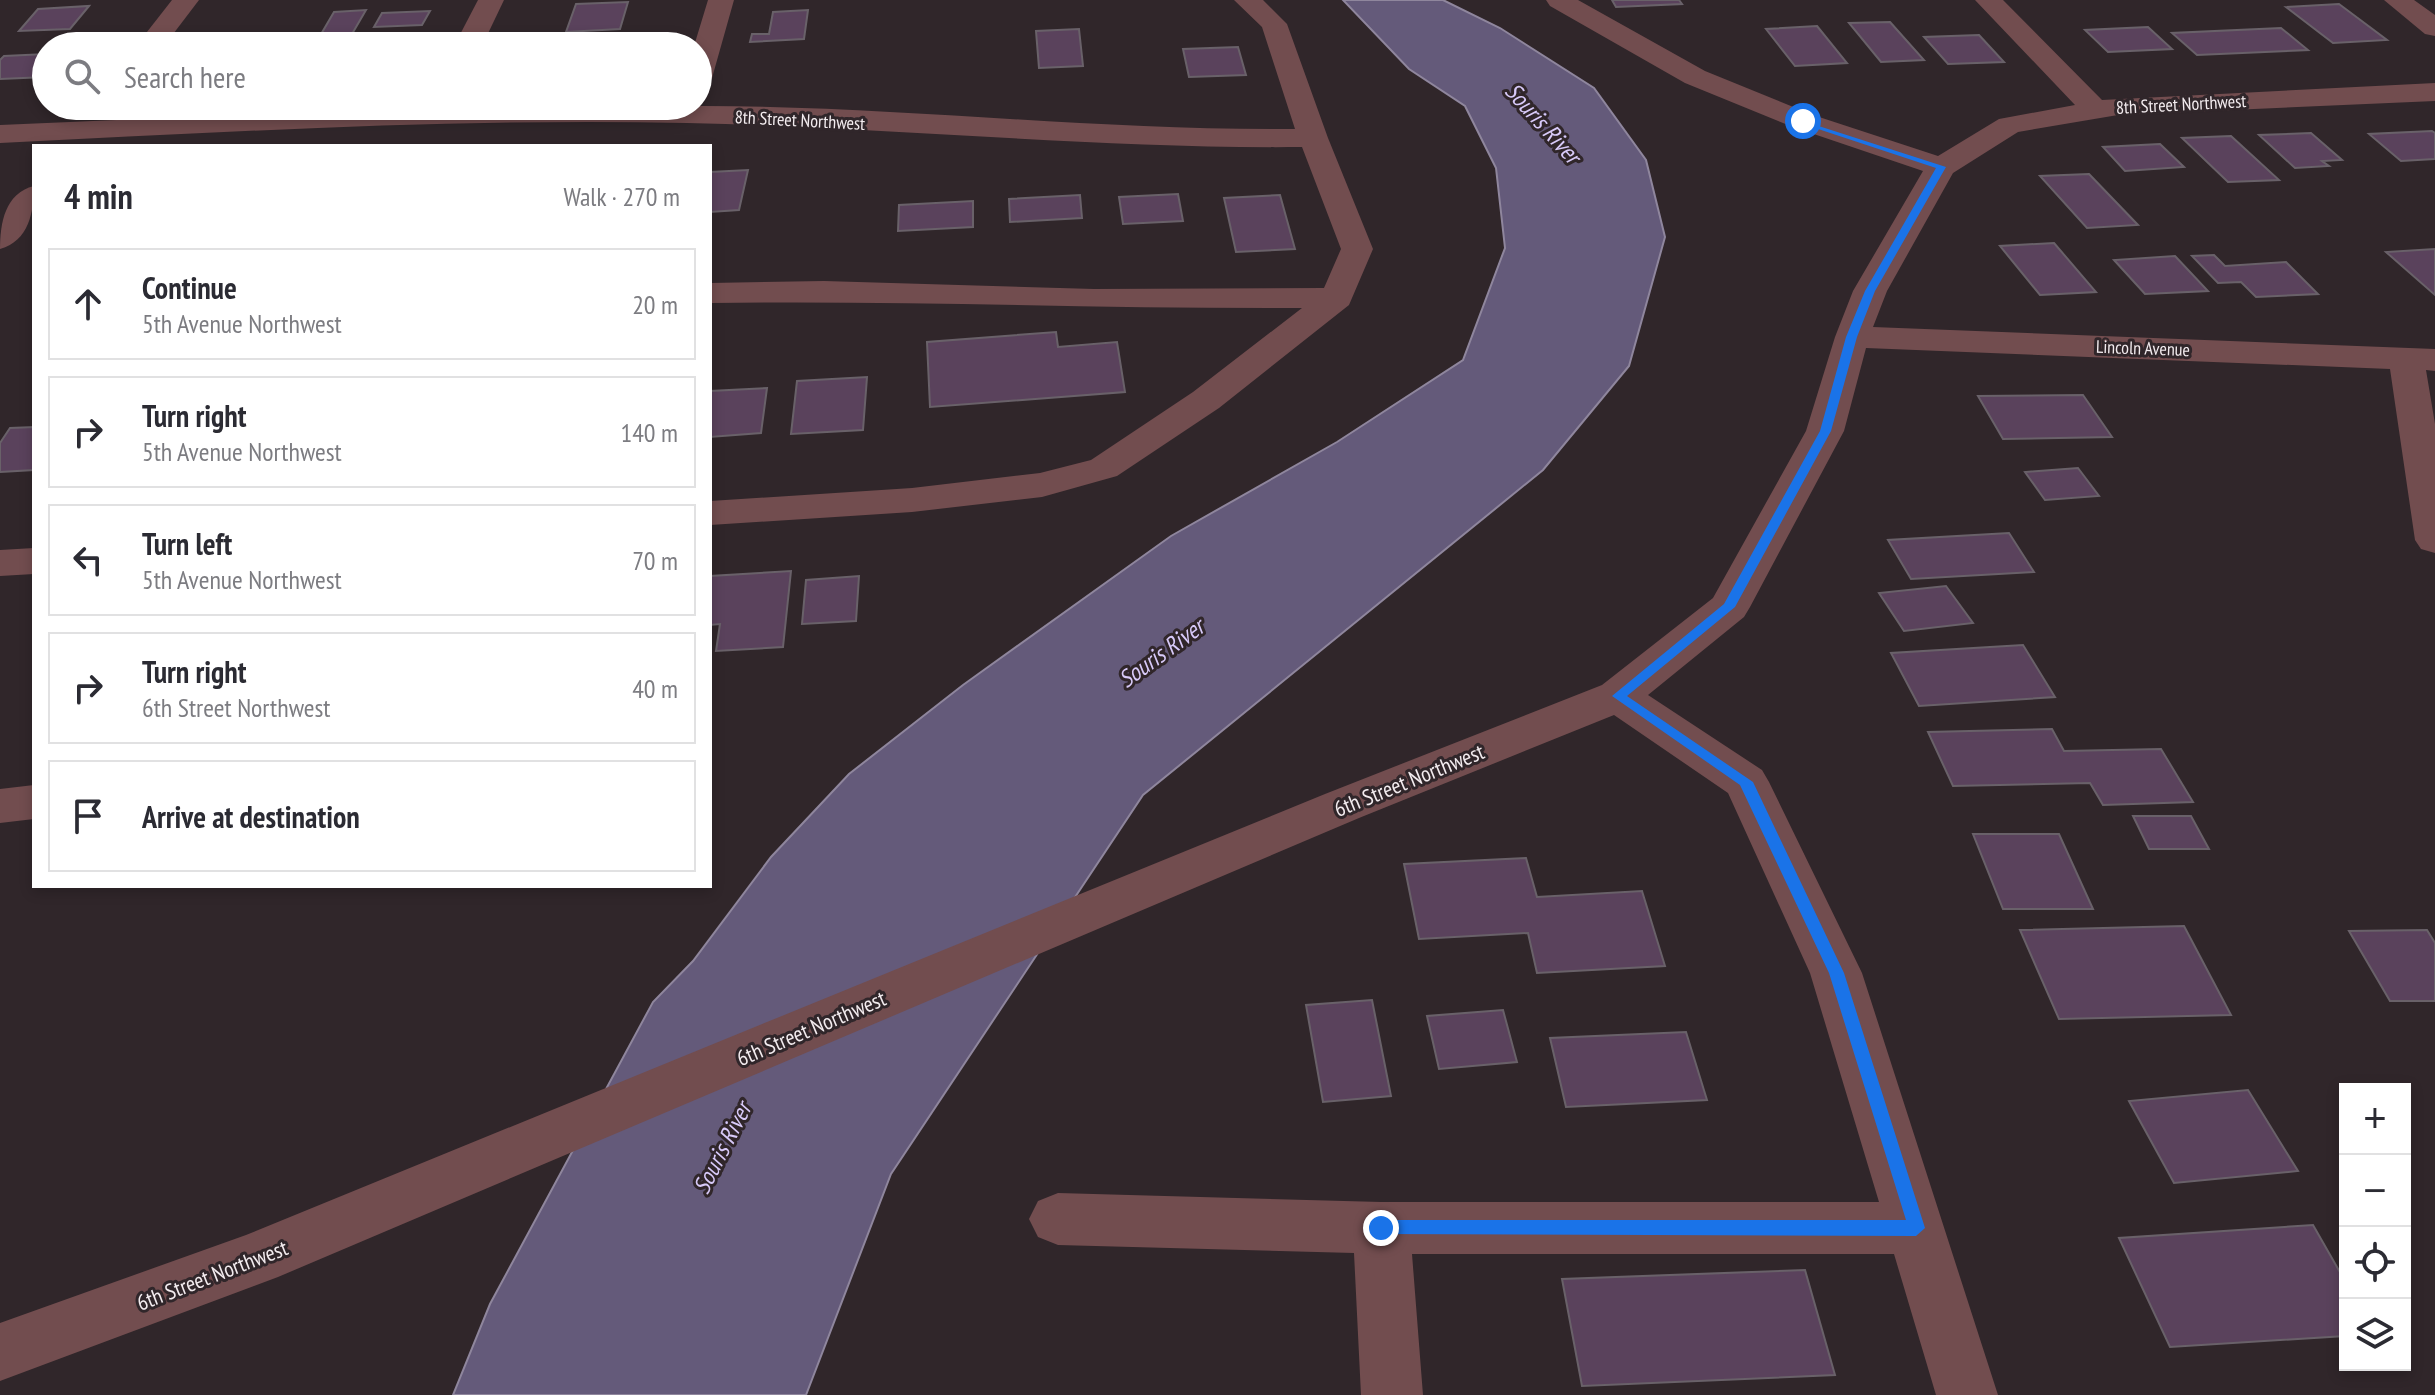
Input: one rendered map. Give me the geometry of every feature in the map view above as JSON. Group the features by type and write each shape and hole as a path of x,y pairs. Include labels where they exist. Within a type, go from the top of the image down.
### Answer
{"street":[{"path":"161,32 186,0"},
{"path":"475,32 491,0"},
{"path":"712,32 721,0"},
{"path":"712,513 875,502 1042,485 1104,468 1206,400 1337,298 1357,249 1313,138 1274,24 1247,0"},
{"path":"1559,0 1695,77 1803,121 1941,167"},
{"path":"1988,0 2095,109"},
{"path":"2397,0 2435,28"},
{"name":"8th Street Northwest","path":"1941,167 2009,125 2095,109 2435,92"},
{"name":"8th Street Northwest","path":"712,111 1159,138 1313,138"},
{"path":"78,138 92,120"},
{"name":"8th Street Northwest","path":"0,134 78,138 308,120"},
{"path":"421,144 432,120"},
{"name":"6th Street Northwest","path":"0,1352 257,1258 1342,806 1618,696 1729,607 1825,431 1852,337 1870,291 1941,167"},
{"path":"0,239 32,198"},
{"path":"712,293 824,291 1094,299 1337,298"},
{"name":"Lincoln Avenue","path":"1852,337 2421,359"},
{"path":"2421,359 2435,540"},
{"path":"0,563 32,561"},
{"path":"1618,696 1746,782 1836,973 1967,1395"},
{"path":"0,806 32,802"},
{"path":"1058,1219 1381,1228 1916,1228"},
{"path":"1381,1228 1392,1395"}],"water":[{"name":"Souris River","path":"1343,0 1443,0 1500,28 1594,88 1646,160 1665,237 1629,366 1543,470 1143,795 891,1174 806,1395 453,1395 490,1304 653,1002 693,961 771,857 849,774 963,685 1171,536 1337,442 1463,360 1505,248 1496,168 1465,106 1409,69"}],"building":[{"path":"1612,0 1679,0 1682,4 1616,7"},
{"path":"628,2 620,29 566,32 576,4"},
{"path":"2339,4 2387,40 2333,43 2286,7"},
{"path":"89,6 70,29 19,31 38,9"},
{"path":"366,10 353,32 322,32 334,12"},
{"path":"808,10 804,39 750,42 752,34 769,34 773,12"},
{"path":"430,11 422,25 374,27 382,13"},
{"path":"1890,22 1924,60 1881,62 1849,23"},
{"path":"1817,26 1847,63 1795,66 1766,29"},
{"path":"2148,27 2172,49 2108,52 2085,30"},
{"path":"2281,28 2308,50 2197,55 2172,33"},
{"path":"1079,29 1083,66 1039,68 1036,31"},
{"path":"1979,35 2004,62 1948,64 1924,37"},
{"path":"1238,47 1246,75 1189,77 1183,49"},
{"path":"32,55 32,78 0,79 0,60 4,56"},
{"path":"2311,133 2342,160 2322,161 2329,166 2295,168 2259,135"},
{"path":"2435,133 2435,159 2401,161 2369,134"},
{"path":"2231,136 2279,180 2228,182 2182,138"},
{"path":"2160,144 2184,167 2125,171 2103,147"},
{"path":"748,170 739,210 712,212 712,172"},
{"path":"2089,174 2138,225 2087,228 2040,176"},
{"path":"1178,194 1183,221 1123,224 1119,197"},
{"path":"1080,195 1082,218 1010,222 1009,199"},
{"path":"1280,195 1295,249 1236,252 1224,198"},
{"path":"973,201 973,227 898,231 899,205"},
{"path":"2054,243 2096,292 2040,295 2000,246"},
{"path":"2435,249 2435,295 2386,252"},
{"path":"2214,255 2225,266 2286,262 2318,294 2256,297 2241,282 2218,283 2192,256"},
{"path":"2175,256 2208,291 2145,294 2114,260"},
{"path":"1056,332 1058,347 1117,342 1125,392 930,407 927,342"},
{"path":"867,377 863,430 791,434 797,381"},
{"path":"767,388 761,433 712,437 712,391"},
{"path":"2083,395 2112,437 2003,439 1978,396"},
{"path":"32,427 32,470 0,472 0,443 10,428"},
{"path":"2078,468 2099,496 2045,500 2025,472"},
{"path":"2009,533 2034,572 1911,579 1888,540"},
{"path":"791,571 783,647 716,651 720,624 712,625 712,576"},
{"path":"859,576 856,621 802,624 806,580"},
{"path":"1946,586 1973,623 1904,631 1879,593"},
{"path":"2023,645 2055,697 1919,706 1891,653"},
{"path":"2052,729 2064,751 2161,749 2193,802 2103,805 2090,783 1953,786 1928,732"},
{"path":"2133,816 2191,816 2209,849 2149,849"},
{"path":"1973,834 2059,834 2093,909 2003,909"},
{"path":"1526,858 1537,897 1642,891 1665,966 1537,973 1528,933 1419,939 1404,864"},
{"path":"2184,926 2231,1015 2059,1019 2020,930"},
{"path":"2427,930 2435,943 2435,1001 2390,1001 2349,931"},
{"path":"1372,1000 1391,1096 1323,1102 1306,1005"},
{"path":"1503,1010 1517,1062 1439,1069 1427,1016"},
{"path":"1686,1032 1707,1100 1566,1107 1550,1038"},
{"path":"2248,1090 2298,1171 2174,1183 2129,1101"},
{"path":"2313,1225 2339,1270 2339,1336 2170,1347 2119,1238"},
{"path":"1805,1270 1835,1375 1582,1386 1562,1279"}],"route":[{"path":"1381,1228 1916,1228 1836,973 1746,782 1618,696 1729,607 1825,431 1852,337 1870,291 1941,167 1803,121"}]}
